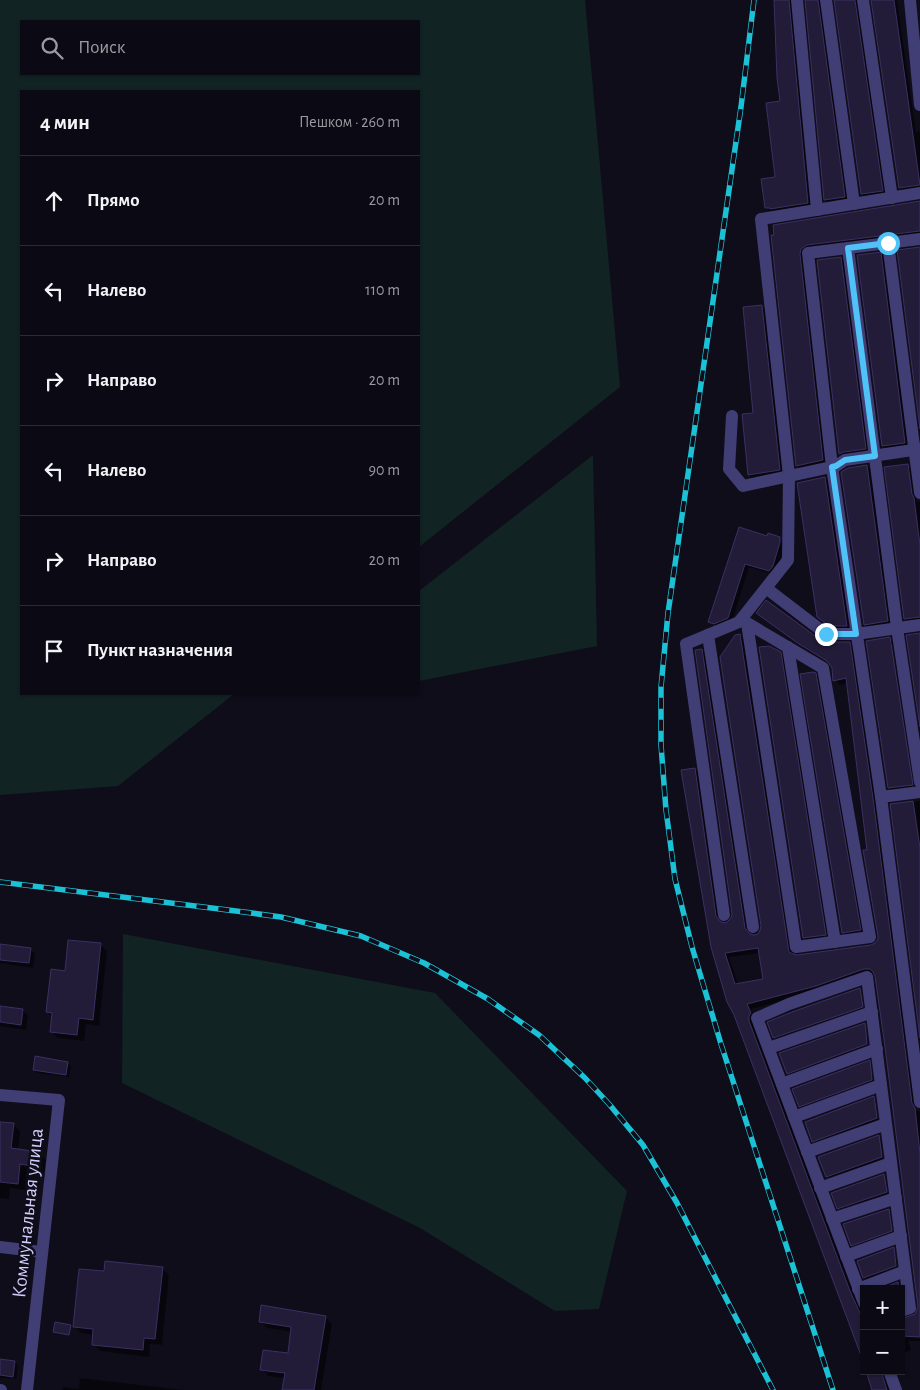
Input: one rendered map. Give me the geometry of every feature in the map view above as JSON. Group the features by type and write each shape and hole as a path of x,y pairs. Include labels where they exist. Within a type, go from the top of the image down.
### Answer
{"street":[{"path":"797,0 817,210"},
{"path":"826,0 854,204"},
{"path":"863,0 892,198"},
{"path":"910,0 920,106"},
{"path":"724,914 686,644 744,621 823,668 870,937 796,947 744,621 788,560 789,476 761,219 920,194"},
{"path":"920,239 808,253 832,467 881,797 920,1102"},
{"path":"888,243 917,450 920,493"},
{"path":"848,248 897,628 920,782"},
{"path":"732,416 729,469 743,486 836,466 845,460 917,450"},
{"path":"766,588 826,634 856,634 920,625"},
{"path":"708,635 753,927"},
{"path":"788,647 835,942"},
{"path":"881,797 920,792"},
{"path":"860,1294 758,1018 789,1004 868,977 910,1308 905,1310"},
{"path":"769,1048 872,1012"},
{"path":"782,1084 877,1049"},
{"path":"794,1117 881,1085"},
{"name":"Коммунальная улица","path":"0,1095 59,1100 28,1390"},
{"path":"807,1152 886,1124"},
{"path":"820,1188 891,1163"},
{"path":"832,1219 896,1198"},
{"path":"846,1256 901,1236"},
{"path":"0,1246 42,1252"},
{"path":"858,1289 905,1271"},
{"path":"890,1375 896,1390"}],"shaded area":[{"path":"0,0 585,0 620,387 420,546 420,90 20,90 20,695 233,695 118,786 0,795"},
{"path":"593,455 597,646 420,681 420,590"},
{"path":"123,934 435,993 627,1191 599,1309 555,1311 420,1228 122,1083"}],"building":[{"path":"774,0 789,0 808,203 770,209 765,208 761,179 775,177 766,103 780,101 777,78"},
{"path":"805,0 818,0 845,197 824,200"},
{"path":"834,0 855,0 883,191 861,194"},
{"path":"871,0 894,0 920,185 899,188"},
{"path":"920,201 920,231 807,245 801,249 800,254 823,460 796,466 771,235 774,235 773,225"},
{"path":"920,247 920,429 897,250"},
{"path":"881,252 905,443 882,446 857,255"},
{"path":"841,257 866,449 839,454 817,260"},
{"path":"762,305 780,470 748,475 742,414 753,413 743,307"},
{"path":"908,464 920,545 920,617 904,619 884,467"},
{"path":"867,465 888,621 864,625 841,472 848,468"},
{"path":"825,477 847,626 829,626 817,617 797,483"},
{"path":"739,527 767,536 768,533 780,537 780,542 773,566 769,571 745,564 728,618 714,624 708,622"},
{"path":"766,600 822,641 850,642 873,798 920,1153 920,1337 905,1336 905,1318 915,1314 918,1307 885,1047 873,972 870,969 864,969 816,986 747,1004 751,1013 749,1021 860,1313 860,1353 734,1015 727,1002 711,947 681,770 695,768 716,916 721,922 726,923 732,914 695,650 702,649 745,928 750,934 758,934 761,926 720,657 735,635 740,634 789,952 797,955 875,943 878,936 863,850 867,850 846,678 833,681 832,668 827,661 799,644 756,613","holes":["758,948 763,979 735,984 725,953"]},
{"path":"920,633 920,727 906,635"},
{"path":"890,637 913,785 888,788 866,641"},
{"path":"769,646 781,652 826,935 803,938 759,647"},
{"path":"816,673 861,930 842,933 800,674"},
{"path":"913,801 920,848 920,1038 890,804"},
{"path":"68,940 101,943 93,1020 79,1018 77,1035 50,1032 52,1013 46,1012 51,969 65,971"},
{"path":"0,944 31,948 29,963 0,960"},
{"path":"860,988 863,1007 773,1038 767,1022"},
{"path":"0,1006 23,1009 21,1025 0,1022"},
{"path":"865,1023 867,1044 787,1074 779,1053"},
{"path":"35,1056 68,1062 66,1075 33,1070"},
{"path":"870,1060 872,1080 799,1107 792,1089"},
{"path":"874,1096 877,1118 812,1142 805,1122"},
{"path":"0,1122 14,1123 11,1148 39,1152 37,1167 20,1164 18,1184 0,1182"},
{"path":"879,1135 882,1157 826,1177 818,1157"},
{"path":"884,1174 887,1192 837,1209 831,1193"},
{"path":"889,1209 892,1231 851,1246 843,1224"},
{"path":"894,1247 896,1266 863,1278 857,1261"},
{"path":"105,1261 163,1267 155,1339 144,1338 143,1350 92,1345 93,1329 73,1327 79,1269 104,1271"},
{"path":"261,1305 326,1316 314,1390 282,1390 285,1373 260,1370 263,1350 288,1353 291,1327 259,1322"},
{"path":"55,1322 71,1325 69,1335 53,1332"},
{"path":"0,1359 15,1361 13,1377 0,1375"},
{"path":"867,1375 882,1375 887,1390 872,1390"}],"railway":[{"path":"754,0 741,107 668,613 661,687 661,745 666,810 675,879 692,947 721,1044 833,1390"},
{"path":"0,882 281,917 361,936 424,963 488,999 539,1035 585,1078 643,1145 677,1203 773,1390"}],"route":[{"path":"826,634 856,634 832,467 845,460 875,456 848,248 888,243"}]}
